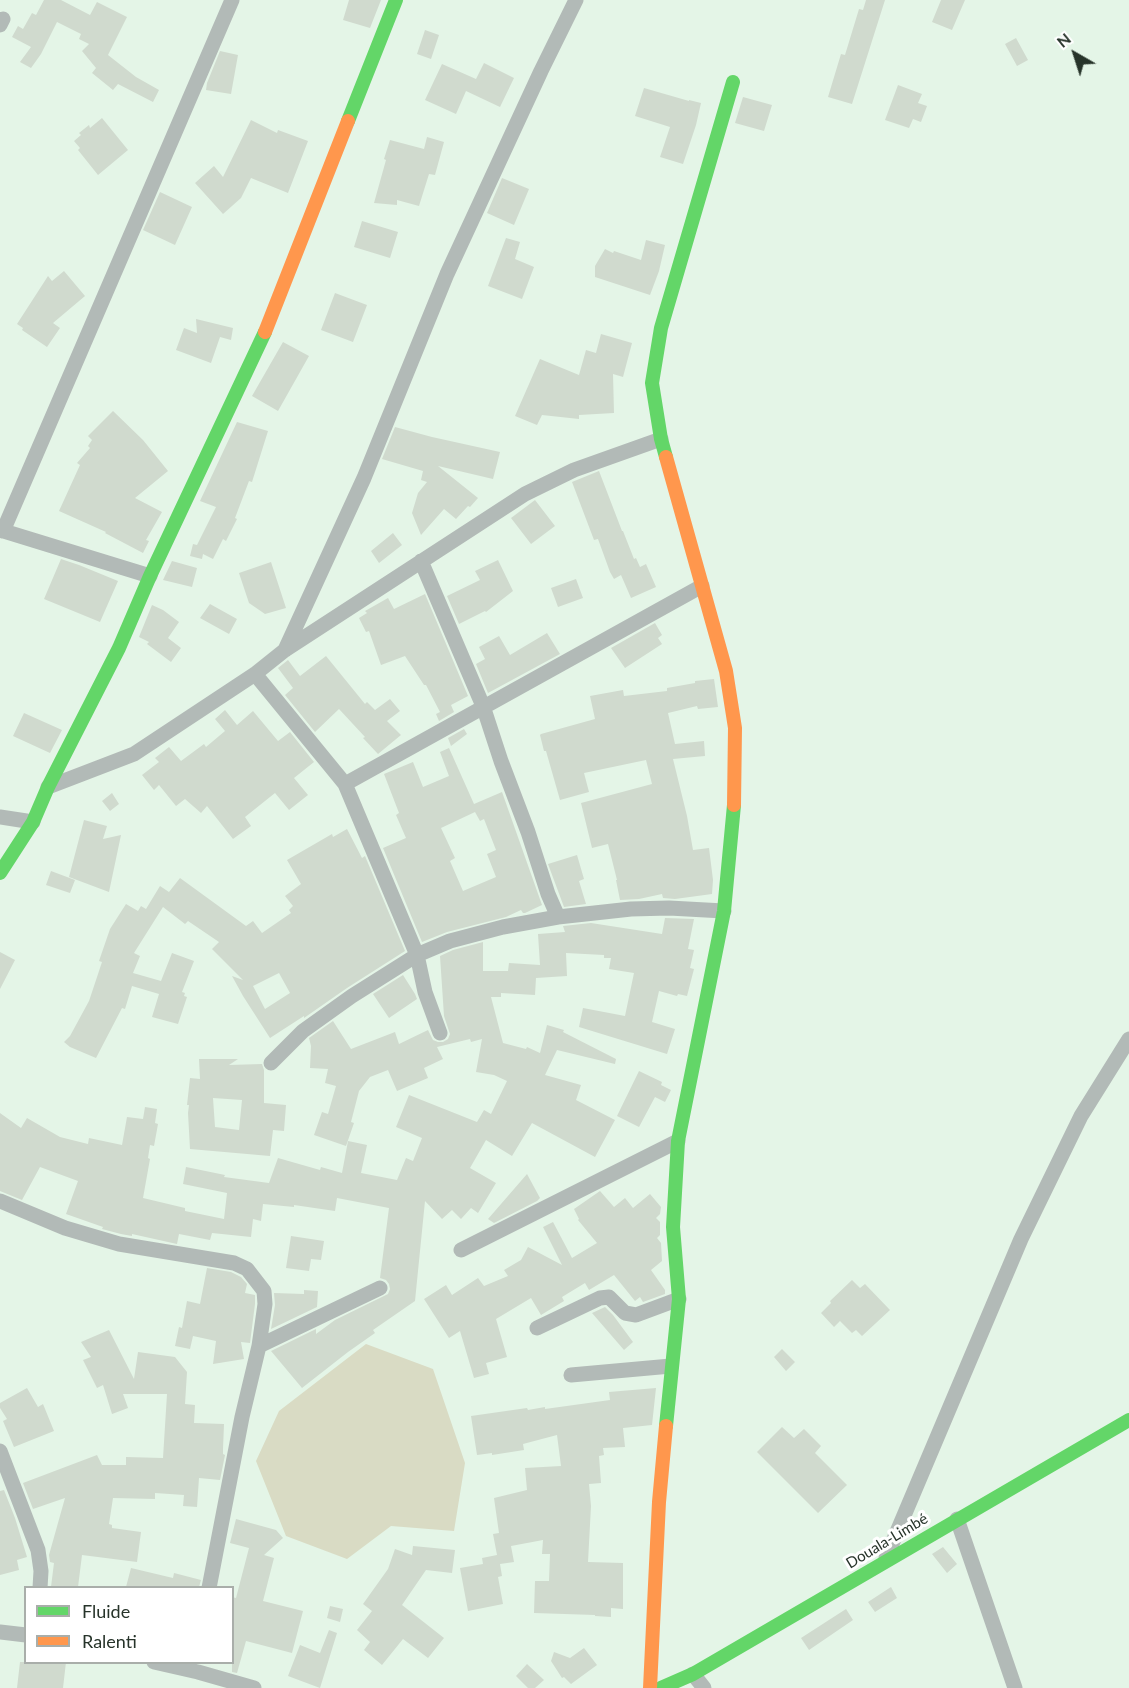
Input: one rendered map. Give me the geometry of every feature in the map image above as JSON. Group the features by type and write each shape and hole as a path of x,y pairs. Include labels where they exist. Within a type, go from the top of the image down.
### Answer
{"main road":[{"path":"0,873 33,822 48,787 118,648 265,331 396,0"},
{"path":"650,1688 659,1502 671,1366 680,1299 673,1227 678,1141 724,911 735,792 735,728 726,671 661,439 652,383 661,328 733,82"},
{"name":"Douala-Limbé","path":"661,1688 693,1674 1129,1420"}],"street":[{"path":"150,576 1,531 232,0"},
{"path":"285,650 364,478 447,274 576,0"},
{"path":"48,787 134,754 255,674 285,650 525,494 574,470 661,439"},
{"path":"421,561 483,706 558,917"},
{"path":"345,784 702,586"},
{"path":"255,674 345,784 417,955 425,992 440,1033"},
{"path":"0,817 33,822"},
{"path":"271,1063 303,1031 352,996 417,955 450,941 503,927 558,917 631,909 669,908 724,911"},
{"path":"884,1563 1021,1239 1081,1116 1129,1039"},
{"path":"461,1250 678,1141"},
{"path":"0,1201 65,1228 118,1244 234,1263 247,1269 264,1291 265,1304 259,1346 242,1417 208,1586"},
{"path":"259,1346 380,1288"},
{"path":"537,1328 600,1298 609,1297 625,1313 636,1315 680,1299"},
{"path":"571,1375 671,1366"},
{"path":"0,1451 38,1550 40,1586"},
{"path":"957,1519 1015,1688"},
{"path":"0,1632 24,1635"},
{"path":"169,1664 192,1667 254,1688"},
{"path":"693,1674 704,1688"}],"green space":[{"path":"366,1344 433,1369 465,1463 454,1531 391,1526 347,1559 286,1536 256,1461 279,1411"}],"building":[{"path":"44,0 61,0 90,15 97,2 127,17 108,55 136,77 159,90 153,102 118,84 113,90 92,73 96,68 82,51 89,44 79,39 81,34 57,22 41,54 31,68 20,62 31,47 12,37 18,26 23,29 32,13 36,15"},
{"path":"349,0 381,0 370,28 343,20"},
{"path":"866,0 885,0 852,104 828,97 841,54 845,55 859,9 863,10"},
{"path":"941,0 965,0 952,30 932,22"},
{"path":"425,30 439,35 431,59 417,54"},
{"path":"1016,38 1028,60 1017,66 1005,44"},
{"path":"220,51 238,55 231,94 206,90"},
{"path":"484,63 514,78 500,107 466,91 456,114 425,100 442,64 476,79"},
{"path":"898,85 922,94 918,103 927,106 921,122 913,119 909,128 885,120"},
{"path":"644,88 701,103 683,164 660,157 670,127 635,116"},
{"path":"743,97 772,105 764,131 735,123"},
{"path":"102,118 128,150 98,175 78,150 80,148 74,141 81,135 79,133 89,125 90,128"},
{"path":"251,120 277,133 278,130 308,141 288,193 251,178 241,198 223,214 195,183 214,166 223,177"},
{"path":"427,137 444,142 435,175 429,174 419,206 397,200 397,205 374,203 390,140 424,149"},
{"path":"502,178 529,189 514,225 487,213"},
{"path":"160,192 192,207 175,245 143,230"},
{"path":"362,221 398,232 390,258 354,247"},
{"path":"506,238 520,242 515,259 534,267 522,299 488,286"},
{"path":"646,240 665,245 650,295 595,277 595,266 605,249 641,260"},
{"path":"64,271 85,296 53,323 60,328 47,347 17,324 48,276 52,281"},
{"path":"335,293 367,305 353,342 321,330"},
{"path":"196,319 233,328 231,340 220,337 211,363 176,350 184,328 197,333"},
{"path":"601,334 632,343 623,377 613,374 614,413 579,415 579,419 542,415 537,425 515,416 540,359 579,375 586,350 596,353"},
{"path":"283,342 309,356 278,411 252,396"},
{"path":"113,411 143,440 168,471 135,498 162,512 146,540 149,541 143,553 106,532 59,511 80,465 77,463 90,448 88,446 92,440 88,436"},
{"path":"237,422 268,431 252,482 249,481 235,518 237,519 226,541 223,539 213,559 203,554 202,559 190,556 193,544 197,545 216,507 200,501"},
{"path":"395,427 500,452 493,479 438,466 478,498 456,519 444,509 421,535 412,513 418,493 427,482 421,480 423,471 382,459"},
{"path":"599,471 634,559 636,558 640,567 646,564 656,587 631,598 621,575 614,579 610,572 598,539 594,540 572,482"},
{"path":"535,500 555,526 531,544 511,518"},
{"path":"393,533 402,545 379,563 371,551"},
{"path":"61,559 118,581 100,622 44,599"},
{"path":"498,560 513,591 486,612 459,624 447,596 480,580 475,571"},
{"path":"172,561 197,568 192,587 163,580"},
{"path":"271,562 286,608 265,614 249,603 239,573"},
{"path":"576,579 583,598 558,607 551,588"},
{"path":"425,594 468,696 451,705 454,712 439,721 436,714 440,712 426,685 405,656 381,665 369,631 366,632 359,618 367,613 365,611 388,598 394,609"},
{"path":"210,604 237,619 229,634 200,618"},
{"path":"152,605 179,622 168,638 181,648 171,662 147,644 149,642 139,637"},
{"path":"655,623 662,635 658,638 662,644 625,668 611,648"},
{"path":"547,633 560,654 488,693 476,664 485,659 479,647 499,636 510,655"},
{"path":"326,656 365,704 367,702 375,710 390,699 400,711 387,721 401,735 378,754 339,709 315,732 285,695 293,688 278,668 288,660 300,676"},
{"path":"714,679 718,707 698,709 697,706 668,713 675,744 704,741 705,756 673,759 693,850 709,848 713,880 712,894 675,899 663,898 662,894 620,900 608,844 592,848 581,803 652,784 646,760 584,773 589,792 560,800 540,735 595,719 590,696 623,690 624,696 667,691 667,688"},
{"path":"225,710 237,725 253,711 278,741 290,732 314,762 294,778 308,795 289,810 275,793 245,817 251,826 233,839 207,806 201,813 185,799 176,806 159,785 154,790 142,775 159,762 155,758 169,747 181,761 204,744 206,747 225,731 215,719"},
{"path":"24,713 62,730 50,753 13,736"},
{"path":"464,729 467,734 451,746 448,738"},
{"path":"449,748 474,804 502,792 542,905 525,913 521,910 506,917 447,932 422,942 383,848 406,838 396,815 399,813 384,774 413,762 423,787 449,776 440,752","holes":["475,812 480,821 484,819 496,850 487,854 496,877 463,891 450,861 455,858 441,828"]},
{"path":"112,793 119,804 110,811 102,801"},
{"path":"84,820 107,826 103,839 121,835 109,892 69,877"},
{"path":"347,829 362,858 365,856 405,951 270,1038 232,976 243,980 212,949 219,942 188,921 185,924 163,907 134,953 140,956 133,973 161,981 172,953 194,961 182,992 187,997 178,1024 152,1017 159,994 132,986 125,1009 122,1008 96,1058 64,1042 70,1036 89,1001 110,929 126,904 138,911 141,906 146,909 160,886 169,892 180,878 246,926 253,921 262,933 291,913 289,910 293,906 285,896 301,884 287,860 332,834 333,837","holes":["279,973 290,993 265,1009 253,986"]},
{"path":"577,855 584,879 579,881 586,904 564,907 548,864"},
{"path":"51,871 75,880 70,893 46,885"},
{"path":"665,918 694,919 688,949 694,950 690,968 694,969 687,996 659,991 652,1022 675,1029 667,1054 579,1027 583,1008 625,1016 634,973 609,969 611,958 604,958 604,955 566,953 567,976 536,978 535,995 501,993 501,997 491,997 503,1043 526,1049 527,1047 540,1053 547,1025 564,1030 563,1032 616,1059 615,1064 557,1050 545,1075 581,1085 576,1100 615,1120 595,1157 532,1123 512,1156 486,1140 470,1168 496,1183 478,1213 471,1208 461,1219 452,1210 442,1219 425,1201 415,1301 373,1330 375,1333 302,1388 271,1351 316,1329 316,1334 335,1320 388,1294 389,1284 380,1278 389,1208 337,1198 335,1211 294,1205 294,1207 263,1204 261,1221 253,1219 251,1237 212,1233 210,1240 179,1234 177,1244 102,1229 103,1227 66,1214 78,1181 40,1167 22,1200 0,1191 0,1113 21,1128 27,1118 60,1137 88,1144 89,1138 122,1145 127,1117 143,1119 145,1107 157,1109 155,1123 158,1124 154,1146 150,1145 148,1158 150,1159 143,1198 185,1208 185,1211 224,1219 227,1193 183,1184 186,1167 225,1175 224,1177 269,1183 278,1158 320,1170 321,1167 342,1173 348,1141 367,1145 361,1173 397,1180 406,1158 413,1161 422,1138 396,1127 409,1095 477,1122 484,1110 491,1114 507,1081 494,1075 476,1072 482,1039 471,1042 470,1039 437,1047 443,1059 424,1068 428,1078 397,1091 388,1070 370,1077 359,1091 351,1122 354,1123 346,1146 314,1135 322,1112 328,1114 336,1086 325,1083 328,1069 310,1068 309,1038 333,1021 351,1049 395,1032 399,1044 428,1030 433,1040 443,1042 450,1034 444,1016 440,956 483,942 483,971 508,971 509,963 540,965 538,934 565,932 563,926 591,923 662,934"},
{"path":"0,952 15,960 0,989"},
{"path":"403,975 417,999 389,1018 373,994"},
{"path":"199,1059 238,1059 229,1065 262,1064 264,1103 286,1105 284,1131 273,1130 270,1156 190,1149 189,1105 187,1105 190,1078 200,1079","holes":["213,1098 242,1100 239,1130 215,1127"]},
{"path":"639,1071 662,1082 661,1085 671,1090 665,1102 655,1097 639,1127 617,1116"},
{"path":"527,1174 540,1198 494,1223 488,1219"},
{"path":"600,1191 614,1207 625,1198 633,1208 650,1194 661,1207 660,1214 656,1218 660,1222 660,1235 657,1238 661,1243 662,1261 651,1270 665,1290 665,1294 643,1302 640,1297 635,1301 614,1275 589,1290 585,1283 562,1297 564,1301 541,1315 531,1298 496,1319 507,1357 486,1363 489,1374 474,1378 460,1331 449,1338 424,1299 446,1285 452,1295 478,1278 484,1286 508,1276 504,1270 521,1260 528,1247 562,1265 543,1227 553,1222 572,1258 597,1243 578,1220 574,1209"},
{"path":"291,1236 324,1241 321,1260 311,1259 309,1271 286,1268"},
{"path":"207,1268 231,1272 241,1277 247,1284 245,1293 255,1295 250,1343 241,1342 244,1359 213,1364 216,1341 193,1336 190,1349 175,1346 179,1327 182,1328 187,1301 200,1304"},
{"path":"852,1280 860,1288 865,1284 890,1310 862,1336 856,1330 852,1333 840,1321 834,1327 821,1313"},
{"path":"304,1290 318,1291 317,1307 271,1329 275,1305 274,1293 304,1294"},
{"path":"605,1307 633,1342 624,1350 592,1313"},
{"path":"109,1330 134,1379 138,1352 175,1357 187,1372 185,1404 195,1405 194,1423 224,1424 223,1454 225,1455 220,1480 199,1478 197,1507 183,1506 184,1495 155,1493 155,1499 113,1498 109,1524 112,1528 141,1532 137,1562 82,1555 78,1586 51,1586 54,1563 50,1562 49,1555 65,1498 33,1509 23,1483 97,1455 102,1465 126,1465 126,1457 163,1458 167,1394 123,1394 128,1408 112,1414 103,1385 97,1388 83,1360 91,1357 81,1342"},
{"path":"782,1349 795,1362 786,1371 774,1357"},
{"path":"27,1388 38,1407 43,1404 54,1431 14,1447 3,1421 7,1419 0,1408 0,1403"},
{"path":"656,1388 652,1425 623,1428 625,1447 603,1448 604,1455 599,1456 601,1483 589,1484 591,1506 588,1562 623,1563 623,1609 611,1608 611,1617 534,1613 535,1581 549,1581 550,1554 542,1554 543,1540 511,1546 514,1562 500,1564 502,1576 498,1577 503,1604 468,1611 460,1568 483,1564 482,1558 497,1555 493,1534 499,1533 494,1498 527,1490 525,1468 561,1466 557,1435 523,1444 524,1450 477,1455 471,1416 610,1400 609,1392"},
{"path":"782,1427 794,1438 804,1429 821,1446 815,1453 847,1485 818,1513 757,1452"},
{"path":"4,1490 27,1557 17,1560 19,1570 0,1575 0,1491"},
{"path":"236,1519 276,1530 283,1538 264,1555 274,1558 263,1601 303,1611 292,1653 246,1641 237,1673 232,1672 234,1598 236,1598 249,1548 230,1543"},
{"path":"413,1546 455,1550 452,1573 426,1570 402,1605 444,1638 428,1658 403,1639 382,1665 364,1650 370,1642 357,1630 372,1611 363,1604 388,1569 395,1549 412,1555"},
{"path":"943,1547 957,1564 947,1573 932,1554"},
{"path":"131,1568 173,1578 174,1573 201,1580 199,1586 126,1586"},
{"path":"891,1587 897,1598 875,1612 868,1602"},
{"path":"330,1606 343,1609 340,1622 327,1618"},
{"path":"846,1609 853,1620 809,1650 801,1638"},
{"path":"329,1630 337,1633 320,1688 288,1676 300,1645 320,1653"},
{"path":"584,1648 597,1665 571,1684 564,1677 562,1678 551,1661 554,1652 570,1658"},
{"path":"20,1662 24,1664 66,1664 63,1688 17,1688"},
{"path":"527,1664 544,1680 535,1688 528,1688 516,1676"}],"traffic: fast":[{"path":"348,121 396,0"},
{"path":"666,457 652,383 661,328 733,82"},
{"path":"0,873 33,822 48,787 119,648 150,576 265,332"},
{"path":"666,1426 679,1299 673,1227 678,1141 724,911 734,805"},
{"path":"661,1688 693,1674 1129,1420"}],"traffic: slow":[{"path":"265,332 348,121"},
{"path":"666,457 726,671 735,728 734,805"},
{"path":"650,1688 659,1502 666,1426"}]}
